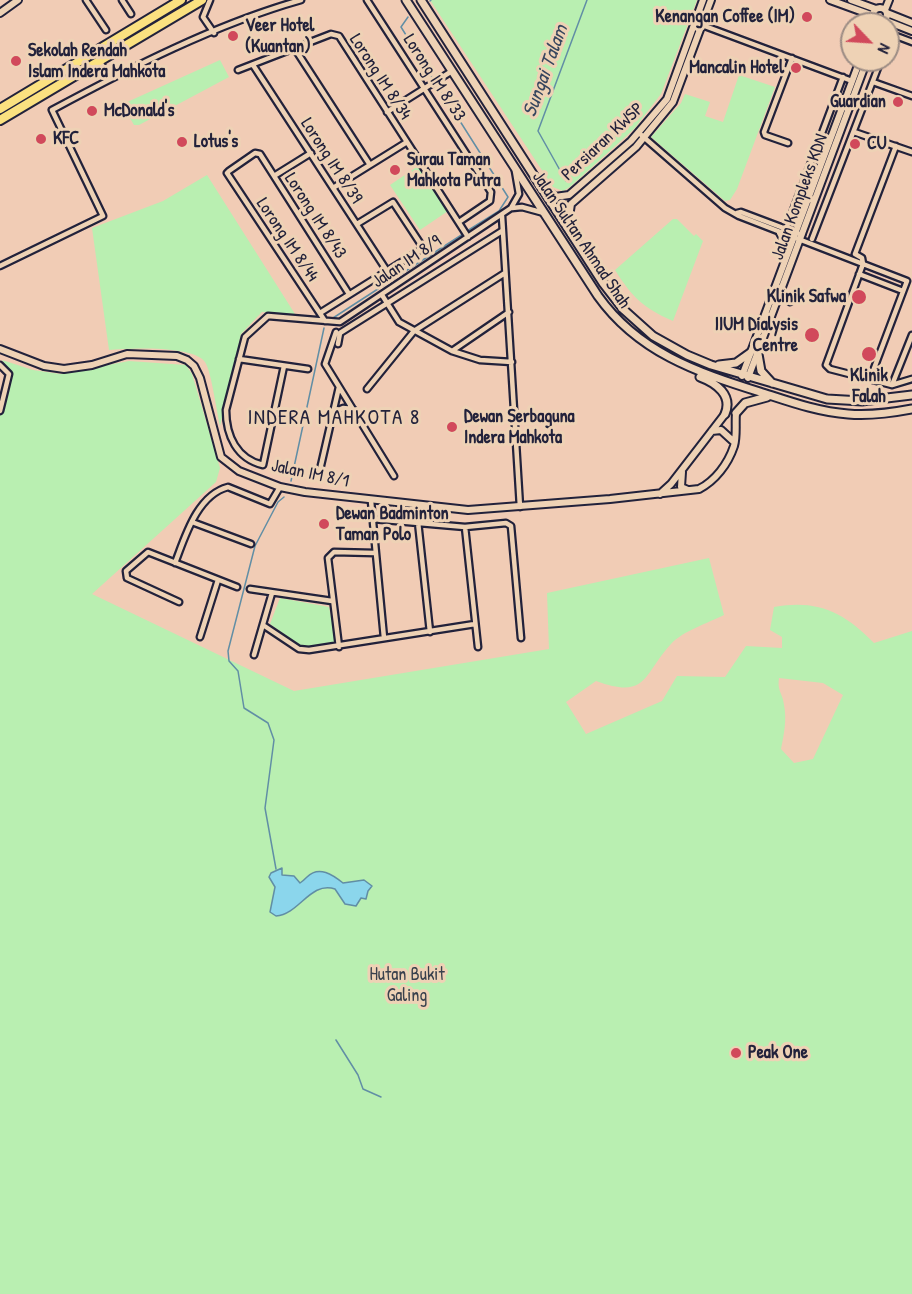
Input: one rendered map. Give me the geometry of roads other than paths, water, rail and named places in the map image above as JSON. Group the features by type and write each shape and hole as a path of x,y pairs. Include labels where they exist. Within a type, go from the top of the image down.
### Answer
{"main road":[{"path":"0,109 182,0"},
{"path":"0,120 202,0"},
{"name":"Jalan Sultan Ahmad Shah","path":"406,0 551,225 613,315 633,335 657,352 694,371 781,399 850,415 912,409"},
{"name":"Jalan Sultan Ahmad Shah","path":"420,0 615,300 647,331 673,348 711,365 745,377 833,400 901,398 912,395"},
{"path":"551,225 556,225 560,218"},
{"path":"564,243 566,237 573,238"},
{"path":"657,352 674,366 720,388 727,400 725,414"},
{"path":"711,365 732,364 754,354 761,371 777,386"},
{"path":"736,413 745,403 760,397 781,399"}],"street":[{"path":"0,13 18,0"},
{"path":"122,0 131,15"},
{"path":"210,0 203,17 214,33"},
{"path":"0,266 103,216 52,110 110,79 214,33 301,0"},
{"name":"Lorong IM 8/33","path":"367,0 491,192 490,201 460,224"},
{"name":"Persiaran KWSP","path":"588,260 570,221 571,204 673,102 702,19 704,0"},
{"name":"Persiaran KWSP","path":"532,173 551,194 566,196 642,135 667,99 711,0"},
{"path":"830,0 865,12"},
{"path":"851,0 871,12"},
{"path":"89,1 106,30"},
{"path":"702,19 852,81"},
{"name":"Lorong IM 8/34","path":"238,70 331,34 339,36 467,236"},
{"path":"295,48 370,165"},
{"path":"788,143 764,132 792,58"},
{"path":"100,62 110,79"},
{"name":"Lorong IM 8/39","path":"253,65 387,271"},
{"path":"387,112 452,71"},
{"name":"Jalan Kompleks KDN","path":"754,354 787,256 798,236 855,72"},
{"name":"Jalan Kompleks KDN","path":"745,377 862,72"},
{"path":"812,238 877,72"},
{"path":"787,256 783,231 843,78"},
{"path":"873,82 912,96"},
{"path":"854,132 912,152"},
{"path":"642,135 725,208 737,213 739,217 798,236 907,281 870,379"},
{"path":"333,188 407,142"},
{"path":"896,146 855,254 862,258 863,264 826,365 830,369 892,385 912,379"},
{"name":"Lorong IM 8/44","path":"257,152 227,174 325,321"},
{"name":"Lorong IM 8/43","path":"257,152 349,294"},
{"path":"274,176 310,153"},
{"path":"511,208 519,194 514,168"},
{"path":"320,313 422,249 393,202 357,224"},
{"path":"511,208 522,207 544,213"},
{"name":"Jalan IM 8/9","path":"336,324 511,208"},
{"path":"502,216 512,362 510,380 520,507"},
{"path":"394,476 325,364 337,334 502,231"},
{"path":"368,389 414,331 505,273"},
{"path":"859,274 903,291"},
{"path":"382,295 399,322 452,351 480,360 512,362"},
{"path":"452,351 509,312"},
{"path":"284,366 263,465 246,460 238,453 226,420 245,337 268,316 336,324 338,344"},
{"path":"892,385 912,335"},
{"name":"Jalan IM 8/1","path":"0,349 45,366 64,369 127,354 177,356 194,366 200,378 221,457 239,471 280,487 371,501 457,510 520,507 659,494 705,486 716,478 734,445 736,413"},
{"path":"239,359 308,369"},
{"path":"0,365 9,374 0,411"},
{"path":"319,474 339,387"},
{"path":"331,414 343,408 352,409"},
{"path":"659,494 684,467 725,414"},
{"path":"711,432 726,433 734,445"},
{"path":"684,467 680,478 681,487 692,490"},
{"path":"175,563 192,522 206,503 221,489 228,487 270,504 280,487"},
{"path":"371,501 384,638"},
{"path":"373,519 465,527 506,523 511,526 520,638"},
{"path":"192,522 251,544"},
{"path":"418,522 430,632"},
{"path":"465,527 478,647"},
{"path":"179,602 126,576 126,571 148,552 237,588"},
{"path":"339,646 328,558 330,554 375,554"},
{"path":"200,637 218,580"},
{"path":"250,590 332,601"},
{"path":"254,655 272,593"},
{"path":"263,625 303,650 476,624"}],"water":[{"path":"282,868 282,875 294,876 300,883 312,873 326,872 343,883 364,880 372,886 366,899 361,898 356,906 345,904 335,889 326,888 312,894 292,910 276,916 270,912 275,887 269,877 271,873"}],"waterway":[{"name":"Sungai Talam","path":"566,181 538,131 587,0"},
{"path":"408,17 401,27 432,77"},
{"path":"439,88 508,197 499,211 467,231"},
{"path":"333,318 463,234"},
{"path":"291,481 324,328"},
{"path":"276,869 265,808 274,740 268,723 244,708 238,671 229,661 228,651 255,546 278,502 284,497"},
{"path":"336,1040 358,1075 363,1089 381,1097"}],"place":[{"name":"Kenangan Coffee (IM)","path":"807,17"},
{"name":"Veer Hotel (Kuantan)","path":"233,36"},
{"name":"Sekolah Rendah Islam Indera Mahkota","path":"16,61"},
{"name":"Mancalin Hotel","path":"796,68"},
{"name":"Guardian","path":"898,102"},
{"name":"McDonald's","path":"92,111"},
{"name":"KFC","path":"41,139"},
{"name":"Lotus's","path":"182,142"},
{"name":"CU","path":"855,144"},
{"name":"Surau Taman Mahkota Putra","path":"395,170"},
{"name":"Klinik Safwa","path":"859,297"},
{"name":"IIUM Dialysis Centre","path":"812,335"},
{"name":"Klinik Falah","path":"869,354"},
{"name":"Dewan Serbaguna Indera Mahkota","path":"452,427"},
{"name":"Dewan Badminton Taman Polo","path":"324,524"},
{"name":"Peak One","path":"736,1053"}],"district":[{"name":"INDERA MAHKOTA 8","path":"334,418"}],"park label":[{"name":"Hutan Bukit Galing","path":"407,985"}]}
